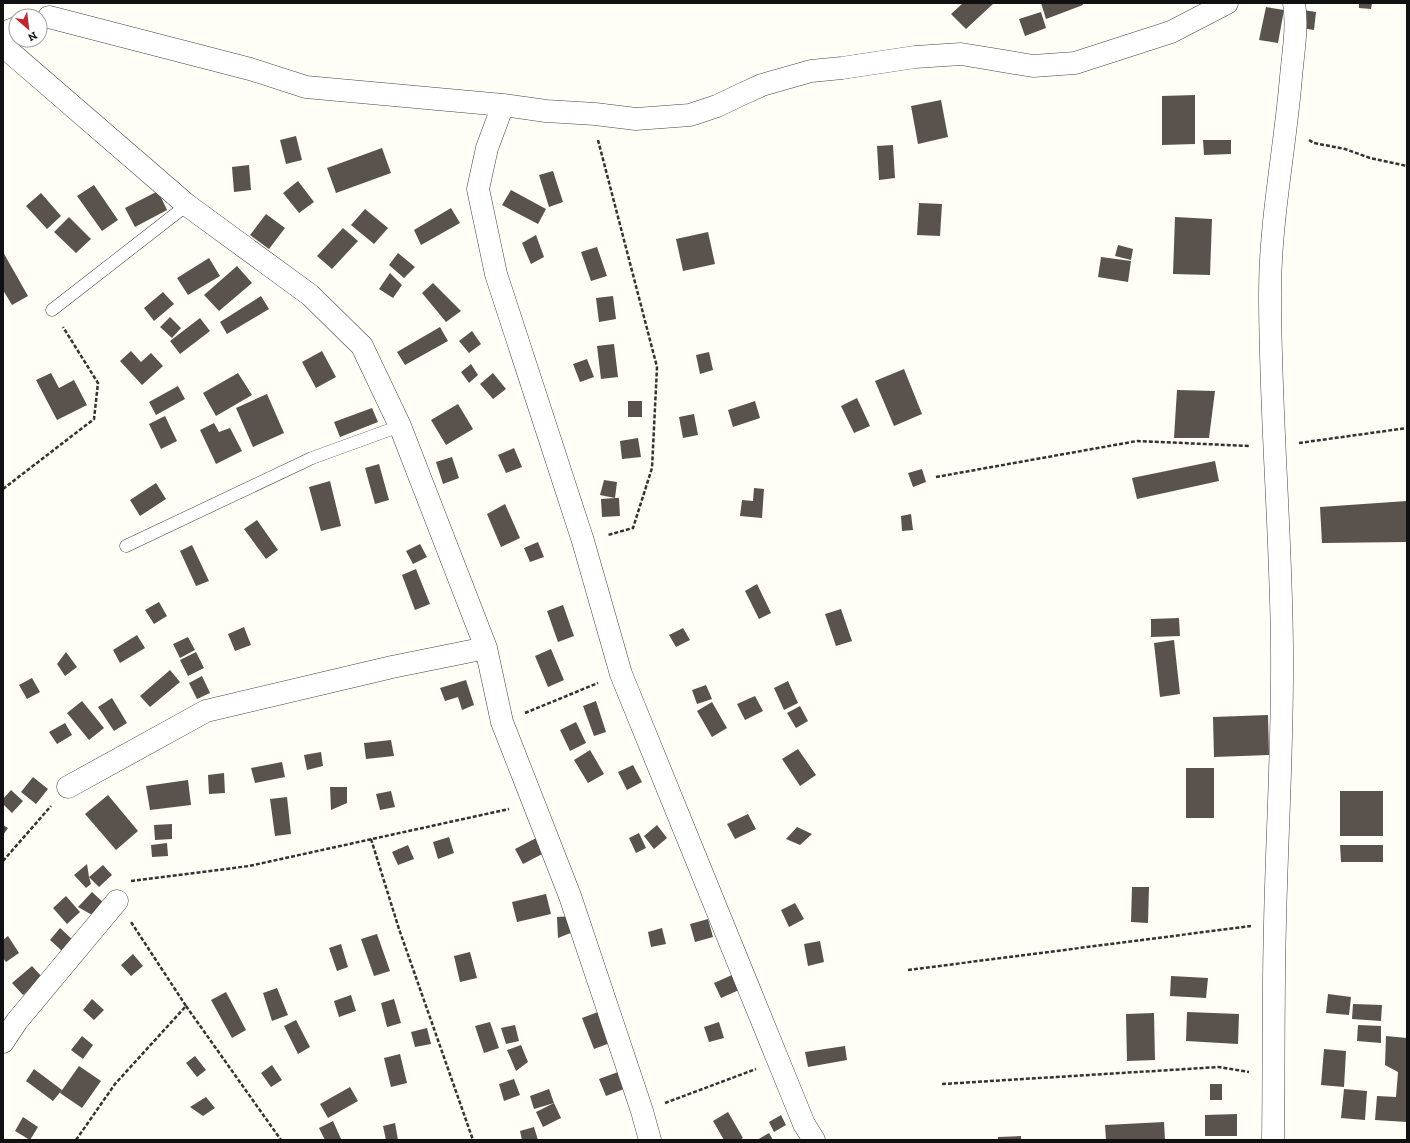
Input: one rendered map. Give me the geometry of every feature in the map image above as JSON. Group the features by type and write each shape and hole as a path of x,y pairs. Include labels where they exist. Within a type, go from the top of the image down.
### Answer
{"street":[{"path":"51,14 250,69 306,87 636,119 690,115 717,106 762,85 811,71 915,57 961,54 1033,66 1075,63 1171,32 1227,3"},
{"path":"1273,1140 1275,922 1282,701 1281,599 1271,349 1271,262 1277,196 1287,124 1295,30 1294,3"},
{"path":"3,46 187,206 310,295 362,346 400,426 486,648 502,722 570,896 642,1111 650,1140"},
{"path":"503,105 487,148 478,189 496,274 583,541 621,674 804,1124 814,1140"},
{"path":"68,787 206,711 392,667 486,648"},
{"path":"3,1042 17,1021 117,901"}],"lane":[{"path":"52,310 187,206"},
{"path":"126,546 312,458 400,426"}],"path":[{"path":"583,541 633,528 652,468 657,367 597,137 595,114"},
{"path":"1287,124 1314,143 1345,149 1370,158 1407,166"},
{"path":"3,489 94,419 98,383 52,310"},
{"path":"936,477 1137,441 1275,447 1407,428"},
{"path":"502,722 621,674"},
{"path":"3,861 68,787"},
{"path":"281,1140 186,1006 117,901 126,881 249,866 513,808 532,797"},
{"path":"371,839 398,929 473,1140"},
{"path":"908,970 1275,922"},
{"path":"76,1140 115,1084 186,1006"},
{"path":"642,1111 779,1061"},
{"path":"942,1084 1219,1066 1274,1076"}],"building":[{"path":"963,3 994,3 966,29 951,14"},
{"path":"1041,3 1082,3 1083,5 1046,19"},
{"path":"1359,3 1372,3 1371,9 1359,8"},
{"path":"1266,7 1284,10 1278,43 1259,40"},
{"path":"1303,10 1316,12 1314,30 1301,28"},
{"path":"1041,12 1046,28 1025,36 1019,19"},
{"path":"1195,95 1195,144 1162,145 1162,96"},
{"path":"941,100 948,137 918,144 911,106"},
{"path":"296,136 302,160 286,164 280,140"},
{"path":"1203,140 1231,140 1231,154 1204,155"},
{"path":"893,145 895,178 879,180 877,146"},
{"path":"382,148 391,173 336,193 327,168"},
{"path":"249,165 251,190 234,192 232,167"},
{"path":"553,171 563,202 549,207 539,175"},
{"path":"298,181 314,202 299,213 283,193"},
{"path":"94,185 118,220 102,231 77,196"},
{"path":"511,190 546,209 538,224 502,205"},
{"path":"158,191 167,210 135,227 125,208"},
{"path":"41,193 61,216 47,229 26,206"},
{"path":"919,203 942,204 940,236 917,235"},
{"path":"451,208 460,223 421,245 414,230"},
{"path":"365,209 388,228 374,244 351,225"},
{"path":"266,214 285,228 269,249 250,235"},
{"path":"69,217 91,239 76,253 54,232"},
{"path":"1175,217 1212,219 1210,275 1173,274"},
{"path":"343,228 358,241 332,269 317,256"},
{"path":"708,232 715,264 683,271 676,239"},
{"path":"536,235 544,257 531,264 522,243"},
{"path":"1118,245 1133,249 1131,260 1115,256"},
{"path":"597,247 607,276 591,281 581,252"},
{"path":"3,252 28,296 12,305 3,290"},
{"path":"398,253 415,267 404,278 389,265"},
{"path":"1101,257 1131,261 1128,282 1098,277"},
{"path":"209,258 220,276 188,295 177,278"},
{"path":"237,266 252,283 219,311 204,295"},
{"path":"390,273 402,285 393,298 379,289"},
{"path":"433,283 461,311 446,322 422,293"},
{"path":"163,292 174,304 154,321 144,308"},
{"path":"261,296 269,309 227,334 220,322"},
{"path":"613,296 616,319 599,322 596,298"},
{"path":"170,317 181,328 172,338 160,327"},
{"path":"200,318 210,331 180,354 170,341"},
{"path":"440,327 448,341 405,365 397,352"},
{"path":"472,331 481,344 469,353 459,341"},
{"path":"614,344 618,377 601,379 597,346"},
{"path":"131,351 141,362 151,353 163,366 142,385 120,361"},
{"path":"322,351 336,377 316,388 302,362"},
{"path":"709,352 713,370 700,374 696,355"},
{"path":"587,359 594,377 580,382 573,364"},
{"path":"471,364 478,375 469,383 461,372"},
{"path":"904,369 922,414 894,426 875,381"},
{"path":"51,373 59,388 74,380 87,405 57,420 36,380"},
{"path":"238,373 252,395 216,416 203,393"},
{"path":"493,373 506,389 493,399 480,384"},
{"path":"178,386 185,399 156,415 149,402"},
{"path":"1177,390 1215,391 1209,438 1174,438"},
{"path":"267,394 284,433 253,447 236,408"},
{"path":"857,398 870,426 854,433 841,406"},
{"path":"628,401 642,401 642,417 628,417"},
{"path":"755,401 760,418 733,427 728,410"},
{"path":"458,404 473,429 446,445 431,420"},
{"path":"372,408 378,422 340,437 334,422"},
{"path":"694,414 698,435 683,438 679,417"},
{"path":"165,416 177,441 161,449 149,424"},
{"path":"214,423 219,432 230,428 242,451 216,464 200,430"},
{"path":"638,438 641,457 622,459 620,441"},
{"path":"514,448 522,467 506,473 498,455"},
{"path":"452,457 459,478 443,484 436,462"},
{"path":"1215,461 1219,481 1137,499 1132,478"},
{"path":"379,464 389,500 375,504 365,468"},
{"path":"922,469 926,482 913,487 908,473"},
{"path":"604,480 617,482 615,498 600,495"},
{"path":"330,481 341,526 321,531 309,487"},
{"path":"156,483 166,499 140,516 130,500"},
{"path":"754,488 764,489 762,518 740,516 742,500 753,501"},
{"path":"619,498 620,516 602,517 601,499"},
{"path":"1407,501 1407,542 1322,543 1320,507"},
{"path":"505,504 520,538 501,547 487,514"},
{"path":"911,514 913,530 902,531 901,516"},
{"path":"257,520 278,550 266,559 244,529"},
{"path":"538,542 544,557 530,562 524,548"},
{"path":"420,544 427,557 413,564 406,551"},
{"path":"192,545 209,581 196,586 180,551"},
{"path":"416,569 430,604 415,610 402,575"},
{"path":"757,584 771,613 759,619 745,591"},
{"path":"159,602 167,616 154,624 145,610"},
{"path":"563,605 574,636 558,642 547,611"},
{"path":"841,609 852,641 836,646 825,614"},
{"path":"1179,618 1180,636 1151,637 1151,619"},
{"path":"244,627 251,645 235,651 228,634"},
{"path":"683,628 690,640 676,647 669,635"},
{"path":"137,635 145,648 120,663 113,650"},
{"path":"188,637 195,650 180,658 173,644"},
{"path":"1174,640 1180,694 1160,697 1154,643"},
{"path":"551,649 564,680 548,687 535,656"},
{"path":"66,652 77,667 65,676 57,664"},
{"path":"196,652 204,668 188,676 180,660"},
{"path":"170,670 180,682 150,707 140,696"},
{"path":"202,676 210,693 197,699 189,683"},
{"path":"32,678 40,692 27,699 19,685"},
{"path":"466,680 474,705 462,710 458,697 445,701 440,688"},
{"path":"788,681 798,703 784,710 774,688"},
{"path":"706,685 712,699 697,704 692,690"},
{"path":"755,696 763,711 745,720 737,704"},
{"path":"112,698 127,723 114,731 98,707"},
{"path":"82,701 104,728 89,740 67,713"},
{"path":"596,701 606,732 594,736 583,706"},
{"path":"712,702 727,728 712,737 697,711"},
{"path":"800,706 808,721 796,728 787,713"},
{"path":"1268,715 1269,755 1214,757 1213,717"},
{"path":"576,722 586,743 570,751 560,730"},
{"path":"65,723 72,735 57,744 49,732"},
{"path":"391,740 394,756 366,759 364,743"},
{"path":"798,749 816,775 800,786 782,759"},
{"path":"590,750 604,774 588,783 574,760"},
{"path":"321,752 323,766 307,770 304,755"},
{"path":"282,762 285,777 255,783 251,768"},
{"path":"633,765 642,782 627,790 618,772"},
{"path":"1186,768 1214,768 1214,818 1186,818"},
{"path":"224,773 225,793 209,794 208,775"},
{"path":"33,777 48,789 36,804 21,792"},
{"path":"188,780 191,805 150,810 146,786"},
{"path":"330,787 347,787 347,803 331,810"},
{"path":"11,790 23,801 12,813 3,804 3,799"},
{"path":"391,791 395,807 380,810 376,794"},
{"path":"1340,791 1383,791 1383,836 1340,836"},
{"path":"108,795 138,831 116,850 85,814"},
{"path":"287,797 291,834 275,836 270,799"},
{"path":"748,814 756,829 735,839 727,824"},
{"path":"172,824 172,839 155,840 154,825"},
{"path":"3,825 8,828 3,835"},
{"path":"657,825 667,838 654,849 644,836"},
{"path":"797,827 812,834 800,845 786,839"},
{"path":"639,833 646,848 636,853 629,838"},
{"path":"542,835 550,850 523,864 515,849"},
{"path":"449,837 454,853 438,859 433,842"},
{"path":"167,843 168,856 152,857 151,845"},
{"path":"408,845 414,859 398,865 392,852"},
{"path":"1340,845 1383,845 1383,862 1341,862"},
{"path":"87,864 91,884 86,888 74,875"},
{"path":"103,865 112,875 99,887 89,877"},
{"path":"1132,887 1149,887 1148,923 1131,922"},
{"path":"92,892 105,904 94,916 78,907"},
{"path":"546,894 551,914 517,922 512,902"},
{"path":"66,896 80,912 67,924 53,908"},
{"path":"795,903 804,919 789,927 781,910"},
{"path":"572,916 573,932 558,938 557,917"},
{"path":"708,919 713,937 695,942 690,924"},
{"path":"60,928 73,940 62,951 50,940"},
{"path":"662,928 666,944 651,947 648,932"},
{"path":"377,934 390,971 374,976 361,939"},
{"path":"8,936 19,953 6,962 3,958 3,940"},
{"path":"820,941 824,962 808,966 804,944"},
{"path":"341,944 348,967 337,971 329,948"},
{"path":"470,952 477,978 460,982 454,956"},
{"path":"133,954 143,966 131,976 121,965"},
{"path":"32,966 43,978 23,995 12,983"},
{"path":"732,975 739,990 721,998 714,983"},
{"path":"1171,976 1208,978 1206,998 1170,996"},
{"path":"277,988 288,1015 272,1021 263,993"},
{"path":"226,992 246,1030 232,1038 211,1000"},
{"path":"1328,994 1351,997 1349,1015 1326,1013"},
{"path":"351,995 356,1011 339,1017 334,1001"},
{"path":"92,999 104,1010 94,1020 83,1010"},
{"path":"394,999 401,1023 387,1027 381,1003"},
{"path":"1353,1004 1382,1005 1381,1021 1352,1019"},
{"path":"598,1012 610,1043 594,1049 582,1018"},
{"path":"1187,1012 1239,1014 1238,1044 1186,1041"},
{"path":"1154,1013 1155,1060 1127,1061 1126,1014"},
{"path":"296,1020 310,1047 298,1054 284,1026"},
{"path":"490,1022 499,1048 484,1053 475,1026"},
{"path":"719,1022 724,1038 709,1042 704,1027"},
{"path":"515,1025 519,1041 506,1044 501,1028"},
{"path":"1358,1025 1381,1026 1381,1043 1357,1041"},
{"path":"427,1028 431,1044 415,1047 411,1032"},
{"path":"82,1036 93,1045 83,1059 71,1050"},
{"path":"1386,1036 1407,1038 1407,1122 1375,1120 1377,1096 1396,1097 1398,1072 1385,1065"},
{"path":"521,1045 528,1062 516,1071 507,1050"},
{"path":"845,1046 847,1060 808,1067 805,1052"},
{"path":"1324,1049 1346,1051 1344,1087 1321,1085"},
{"path":"400,1054 407,1083 391,1087 384,1058"},
{"path":"195,1056 206,1070 197,1077 186,1063"},
{"path":"272,1065 282,1080 271,1087 261,1073"},
{"path":"79,1066 101,1081 82,1108 60,1093"},
{"path":"34,1069 62,1090 53,1101 26,1081"},
{"path":"618,1072 624,1089 606,1096 599,1079"},
{"path":"514,1079 520,1095 504,1101 499,1084"},
{"path":"1210,1084 1222,1084 1222,1100 1210,1100"},
{"path":"350,1087 358,1101 328,1118 320,1104"},
{"path":"549,1089 554,1103 534,1109 530,1096"},
{"path":"1344,1089 1367,1091 1365,1120 1341,1118"},
{"path":"206,1097 215,1108 203,1116 190,1107"},
{"path":"554,1103 561,1118 543,1127 536,1112"},
{"path":"728,1112 743,1138 739,1140 724,1140 713,1121"},
{"path":"1237,1114 1237,1136 1205,1136 1205,1115"},
{"path":"781,1115 786,1125 774,1132 769,1122"},
{"path":"23,1117 38,1127 30,1140 15,1131"},
{"path":"333,1121 341,1139 325,1140 319,1128"},
{"path":"1164,1122 1165,1140 1106,1140 1105,1125"},
{"path":"395,1123 398,1140 386,1140 383,1126"},
{"path":"534,1127 538,1140 522,1140 520,1131"},
{"path":"769,1133 773,1140 757,1140"},
{"path":"1021,1136 1021,1140 998,1140 998,1137"}]}
